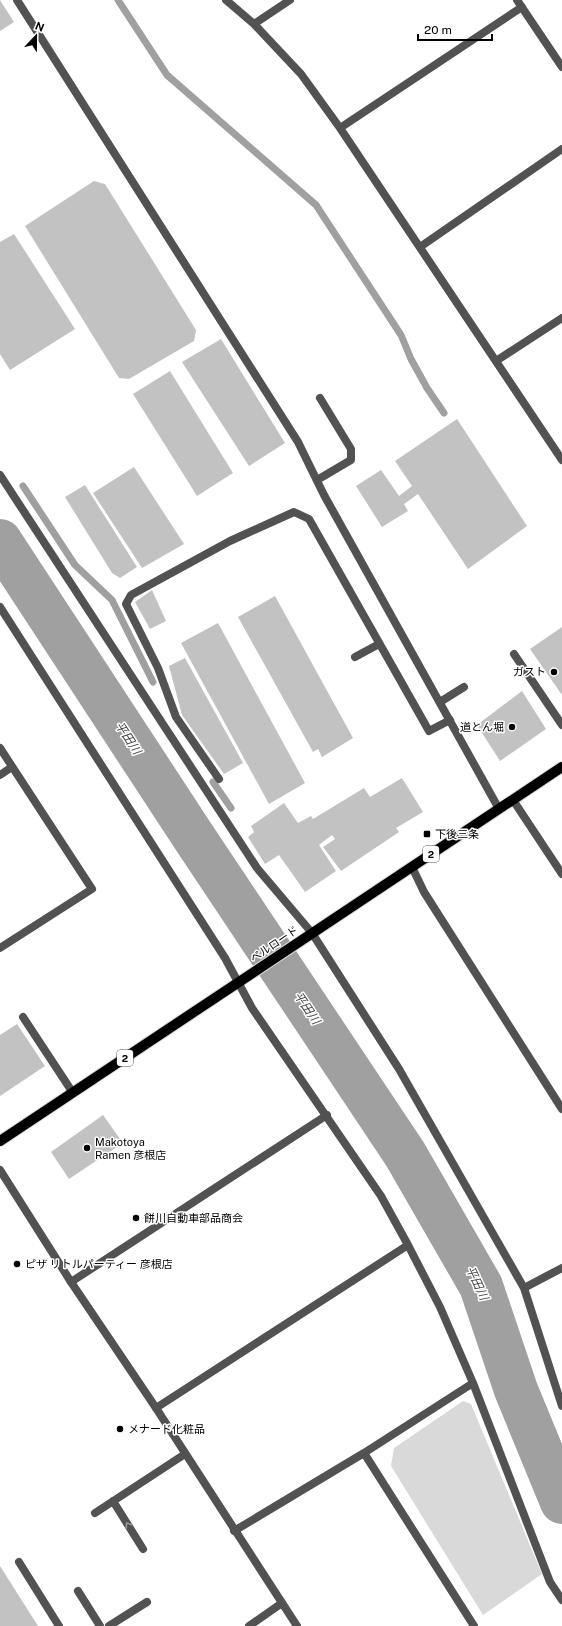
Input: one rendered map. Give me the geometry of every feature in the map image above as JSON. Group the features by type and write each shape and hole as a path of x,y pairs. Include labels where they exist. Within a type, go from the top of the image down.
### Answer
{"main road":[{"name":"ベルロード","path":"0,1141 562,767"}],"street":[{"path":"17,0 298,442 317,480 499,809"},
{"path":"226,0 254,24 301,74 340,128 562,460"},
{"path":"254,24 290,0"},
{"path":"516,0 562,67"},
{"path":"340,128 522,7"},
{"path":"420,247 562,149"},
{"path":"496,361 562,318"},
{"path":"317,480 351,460 351,449 320,398"},
{"path":"0,475 258,868 312,933 399,1069 524,1288 562,1406"},
{"path":"219,779 176,717 158,668 126,604 131,595 230,541 294,512 309,519 428,731 450,720"},
{"path":"0,607 225,958 252,1008 327,1115 381,1196 440,1307 473,1383 550,1582 562,1600"},
{"path":"355,658 379,644"},
{"path":"514,654 562,725"},
{"path":"440,702 464,687"},
{"path":"0,748 92,889 0,948"},
{"path":"0,775 12,767"},
{"path":"513,800 562,874"},
{"path":"412,867 424,892 562,1109"},
{"path":"23,1017 73,1093"},
{"path":"71,1282 327,1115"},
{"path":"0,1170 71,1282 156,1408 234,1531 297,1626"},
{"path":"156,1408 408,1245"},
{"path":"524,1288 562,1268"},
{"path":"234,1531 364,1453 473,1383"},
{"path":"364,1453 474,1626"},
{"path":"95,1513 185,1454"},
{"path":"113,1500 143,1548"},
{"path":"19,1562 59,1626"},
{"path":"78,1591 100,1626"},
{"path":"109,1626 147,1602"},
{"path":"249,1626 282,1603"}],"shaded area":[{"path":"463,1401 471,1404 542,1574 483,1615 391,1466 394,1448"}],"building":[{"path":"0,0 14,22 0,31"},
{"path":"94,181 105,184 196,330 194,341 129,379 119,378 25,226"},
{"path":"14,234 75,329 10,370 0,354 0,242"},
{"path":"221,339 285,443 249,466 182,362"},
{"path":"170,371 233,473 197,496 133,394"},
{"path":"457,419 527,526 468,569 418,494 404,504 408,511 382,527 356,486 381,470 399,496 412,486 395,461"},
{"path":"134,467 184,544 142,568 93,493"},
{"path":"85,485 137,567 120,578 112,573 65,497"},
{"path":"152,590 166,621 150,629 135,602"},
{"path":"275,596 353,738 322,757 318,749 313,752 238,617"},
{"path":"218,623 305,783 269,804 181,643"},
{"name":"ガスト","path":"562,627 562,695 530,649"},
{"path":"185,658 243,763 224,774 182,715 169,666"},
{"name":"道とん堀","path":"522,691 546,729 500,761 477,725"},
{"path":"402,778 423,812 396,828 399,832 341,871 323,847 335,839 332,835 319,845 336,871 305,892 279,855 265,864 248,837 254,832 251,826 284,803 298,823 311,816 313,819 364,788 370,797"},
{"path":"17,1024 45,1066 0,1096 0,1035"},
{"name":"Makotoya Ramen 彦根店","path":"103,1115 123,1143 69,1179 51,1152"},
{"path":"0,1566 38,1626 0,1626"}],"waterway":[{"path":"118,0 167,75 316,205 401,335 411,359 427,388 444,413"},
{"path":"23,486 75,565 112,600 153,682"},
{"name":"平田川","path":"0,541 193,836 405,1154 481,1286 516,1390 562,1502"},
{"path":"213,782 231,808"}],"place":[{"name":"ガスト","path":"554,672"},
{"name":"道とん堀","path":"512,727"},
{"name":"下後三条","path":"427,834"},
{"name":"Makotoya Ramen 彦根店","path":"87,1148"},
{"name":"餅川自動車部品商会","path":"136,1218"},
{"name":"ピザ リトルパーティー 彦根店","path":"17,1264"},
{"name":"メナード化粧品","path":"120,1429"}]}
